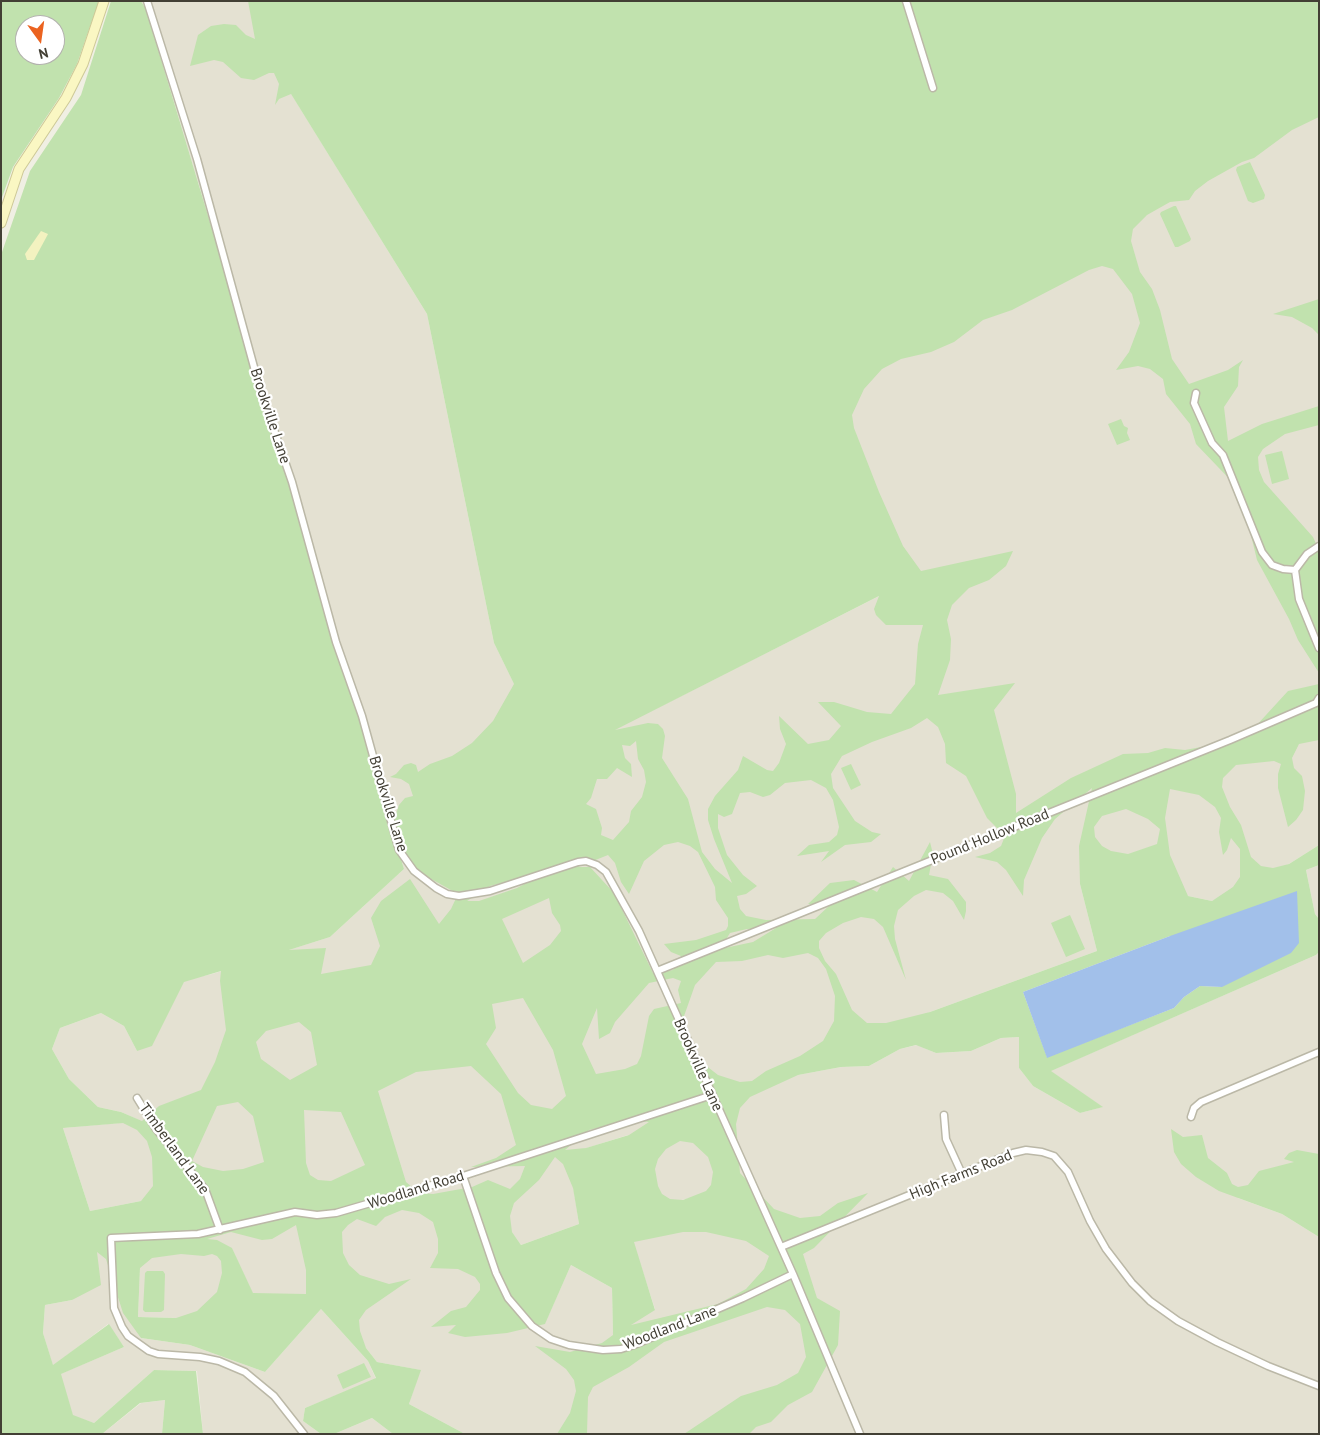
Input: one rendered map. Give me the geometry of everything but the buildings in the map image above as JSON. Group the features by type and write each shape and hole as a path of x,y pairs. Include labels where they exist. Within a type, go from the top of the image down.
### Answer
{"main road":[{"path":"1,223 20,169 66,98 83,64 104,1"}],"street":[{"name":"Brookville Lane","path":"147,1 197,159 260,389 292,482 336,642 362,716 399,850 414,871 436,888 447,894 459,896 490,891 578,862 586,861 597,865 606,872 618,892 657,971 793,1274 860,1434"},
{"path":"906,1 933,88"},
{"path":"1196,393 1194,403 1212,444 1223,455 1262,552 1272,565 1283,569 1295,570"},
{"path":"1319,546 1307,554 1295,570 1299,600 1319,648"},
{"name":"Pound Hollow Road","path":"657,971 1318,702"},
{"path":"1192,1117 1194,1108 1201,1102 1319,1052"},
{"name":"Woodland Road","path":"304,1434 274,1396 245,1372 219,1361 200,1357 158,1354 149,1351 128,1336 122,1328 114,1308 111,1238 198,1234 295,1212 317,1215 336,1213 463,1176 712,1095"},
{"name":"Timberland Lane","path":"137,1098 156,1129 205,1189 220,1230"},
{"path":"944,1115 946,1139 962,1174"},
{"name":"High Farms Road","path":"781,1247 1026,1150 1039,1151 1054,1156 1068,1172 1090,1221 1106,1249 1132,1283 1150,1300 1169,1315 1217,1342 1268,1366 1319,1386"},
{"name":"Woodland Lane","path":"463,1176 496,1273 508,1298 532,1326 551,1339 569,1345 602,1350 621,1349 634,1345 743,1298 793,1274"}],"shaded area":[{"path":"1,1 99,1 77,64 59,98 13,167 1,200"},
{"path":"111,1 141,1 146,9 404,869 330,937 289,950 326,948 321,974 371,965 380,946 371,918 381,901 410,879 439,924 451,909 458,894 417,871 410,862 395,830 395,817 399,805 405,798 413,796 409,784 401,779 390,777 396,774 404,765 411,763 416,765 418,772 430,764 452,756 472,743 493,721 514,684 494,643 427,314 291,94 279,99 275,105 279,84 274,73 269,73 254,80 241,78 223,62 214,60 190,66 198,35 211,26 224,24 236,25 246,35 255,39 248,1 1319,1 1319,117 1292,130 1254,158 1242,162 1208,181 1195,191 1189,200 1170,202 1147,215 1133,229 1131,241 1140,272 1152,289 1160,310 1172,359 1189,384 1228,370 1243,360 1239,367 1238,386 1224,407 1228,441 1262,424 1319,406 1319,425 1285,434 1263,449 1258,457 1259,470 1264,482 1313,537 1319,550 1319,673 1298,640 1289,619 1257,560 1240,490 1196,444 1190,424 1166,394 1163,379 1150,369 1138,366 1116,370 1129,352 1140,323 1132,294 1113,269 1102,266 1089,270 1012,310 983,320 954,342 931,352 901,359 882,369 864,389 852,415 854,428 879,492 903,546 921,571 1013,551 1006,566 989,580 969,588 952,605 947,620 951,639 950,660 938,695 1015,683 994,710 1016,794 1016,813 1071,778 1123,754 1148,753 1165,748 1185,750 1244,739 1288,691 1319,684 1319,740 1299,744 1292,758 1294,768 1302,776 1305,791 1303,810 1296,820 1288,827 1278,788 1278,774 1281,764 1274,761 1236,765 1223,778 1222,787 1230,807 1241,825 1251,857 1261,866 1273,868 1289,864 1319,845 1319,865 1306,870 1315,914 1319,919 1319,952 1316,955 1051,1071 1103,1107 1080,1113 1033,1086 1019,1068 1019,1037 1001,1038 971,1051 936,1053 916,1045 900,1049 869,1066 841,1067 798,1075 750,1097 740,1108 736,1124 740,1173 774,1209 800,1218 820,1216 838,1203 868,1193 814,1248 803,1254 817,1298 840,1311 838,1345 812,1392 788,1405 771,1422 756,1427 749,1434 684,1434 741,1396 777,1385 798,1373 806,1357 800,1324 785,1310 767,1307 664,1342 629,1367 593,1387 588,1397 587,1434 557,1434 570,1413 576,1391 574,1380 566,1369 535,1346 570,1352 602,1343 613,1335 612,1288 571,1265 545,1324 507,1333 465,1337 448,1333 456,1325 431,1327 451,1311 466,1307 480,1290 480,1284 475,1277 458,1269 430,1268 438,1253 438,1239 433,1222 419,1213 402,1210 385,1217 376,1226 357,1219 342,1232 343,1253 349,1265 360,1275 389,1284 411,1279 366,1310 359,1320 360,1331 366,1348 377,1362 421,1370 409,1404 465,1434 393,1434 372,1418 334,1434 321,1434 303,1421 305,1408 376,1378 368,1361 321,1309 265,1372 190,1345 141,1338 123,1313 106,1259 97,1252 101,1285 72,1300 45,1305 43,1333 53,1365 109,1324 124,1347 61,1374 73,1415 94,1423 154,1370 196,1371 203,1434 162,1434 165,1400 140,1403 102,1434 1,1434 1,255 30,171 81,95","holes":["879,596 874,609 876,615 886,625 923,625 918,644 915,684 891,714 867,712 834,702 818,702 841,726 829,740 808,744 779,716 780,729 786,744 779,763 773,771 767,770 743,756 738,770 715,796 708,809 708,820 714,839 732,883 715,869 702,852 688,799 662,758 665,736 663,729 658,724 648,723 615,730","927,718 938,727 945,744 946,763 966,776 987,818 1005,836 1001,846 990,853 975,857 997,862 1006,870 1023,896 1024,880 1042,838 1055,819 1092,788 1079,846 1080,884 1097,951 930,1012 886,1023 867,1023 852,1010 836,974 825,961 819,948 819,941 826,933 843,923 861,917 874,919 883,927 906,980 895,939 894,926 898,910 914,896 926,890 943,893 953,901 964,920 966,911 966,902 948,879 929,875 933,854 930,842 909,881 893,867 877,892 854,880 830,883 808,904 830,905 815,919 766,920 746,916 740,909 737,896 746,894 757,886 743,875 727,855 718,828 718,814 724,817 732,814 740,793 750,792 763,797 770,795 785,783 811,780 826,788 833,800 839,827 837,835 829,842 809,845 797,856 829,851 821,862 845,845 871,842 881,834 872,832 855,821 833,788 831,774 842,756 872,742 911,728","636,741 638,759 644,770 646,782 642,797 631,811 629,822 613,840 601,835 602,828 596,809 586,804 591,798 597,779 607,779 617,768 632,777 631,764 625,758 622,745 630,746","1170,789 1199,795 1215,807 1221,818 1219,832 1223,855 1231,838 1240,849 1240,877 1233,887 1212,901 1188,896 1170,855 1165,818","1126,809 1148,819 1160,829 1157,844 1128,854 1111,851 1102,846 1095,837 1094,827 1102,816","678,842 690,846 698,852 715,887 716,900 728,918 728,926 726,930 696,940 664,944 671,952 681,956 673,970 653,973 614,893 590,867 578,867 608,855 615,863 621,882 629,894 644,861 664,845","512,880 532,880 517,888 479,901 467,901 490,886","549,898 552,913 560,925 561,931 550,945 523,963 502,919","776,928 753,942 720,949 730,933 747,929","1170,936 1222,987 1200,986 1184,997 1174,1008 1047,1057 1023,992","808,953 818,958 826,969 835,996 834,1021 823,1041 800,1056 766,1071 752,1081 740,1082 718,1075 709,1068 678,1033 695,985 716,962 742,961 768,955 783,958","221,971 220,981 226,1030 215,1062 201,1090 159,1106 142,1121 121,1112 98,1107 69,1079 52,1049 60,1028 101,1013 124,1026 137,1051 152,1046 184,982","673,978 681,981 678,990 681,1003 654,1009 649,1016 641,1056 637,1064 625,1069 596,1074 582,1044 597,1008 599,1039 610,1033 615,1022 649,983","523,998 553,1050 566,1096 552,1109 531,1105 518,1093 486,1044 496,1028 492,1004","299,1022 311,1032 317,1065 290,1080 261,1059 256,1042 266,1031","471,1066 501,1094 516,1145 496,1158 471,1167 525,1166 520,1179 510,1189 488,1180 472,1187 433,1194 419,1193 406,1182 378,1091 416,1072","238,1102 253,1116 264,1162 243,1169 223,1171 203,1167 192,1161 217,1106","304,1110 341,1112 365,1165 331,1181 318,1180 310,1175 306,1163","628,1120 649,1122 629,1135 586,1148 565,1150 589,1130","123,1123 137,1130 147,1141 152,1157 153,1186 141,1201 90,1211 63,1128","680,1141 693,1143 708,1157 713,1172 711,1185 706,1191 683,1200 670,1199 662,1194 658,1186 655,1169 658,1159 666,1149","555,1157 563,1164 573,1188 579,1224 521,1245 512,1232 510,1216 514,1203 539,1180","296,1225 306,1270 306,1294 253,1293 232,1248 217,1240 207,1239 231,1232 262,1240 272,1239","683,1232 706,1232 746,1241 769,1256 764,1269 746,1289 718,1304 631,1325 655,1310 634,1242","181,1254 204,1256 212,1254 221,1261 222,1273 217,1292 197,1311 176,1318 138,1317 140,1268 152,1258"]},
{"path":"141,1 248,1 277,71 427,314 494,643 552,761 913,579 821,395 1319,108 1319,845 1289,864 1212,901 1188,896 1128,867 1080,884 1097,951 930,1012 777,1085 798,1075 841,1067 869,1066 900,1049 917,1045 936,1053 971,1051 1001,1038 1019,1037 1019,1068 1033,1086 1080,1113 1102,1107 1050,1071 1316,955 1319,952 1319,1166 1238,1198 1282,1214 1319,1237 1319,1434 465,1434 409,1404 420,1370 377,1362 328,1300 307,1233 306,1295 253,1294 232,1249 228,1295 195,1316 177,1318 138,1317 141,1242 118,1243 141,1338 190,1345 265,1372 321,1309 368,1361 376,1379 305,1408 303,1421 321,1434 203,1434 197,1371 154,1370 94,1423 73,1416 60,1374 124,1347 108,1324 53,1366 43,1333 45,1305 72,1300 97,1251 163,1189 141,1201 90,1211 63,1128 141,1121 121,1112 98,1107 69,1079 52,1049 60,1028 101,1013 124,1026 137,1051 185,980 212,974 330,937 404,869 146,9","holes":["628,1135 651,1207 713,1193 633,1242 655,1309 613,1334 612,1288 571,1265 545,1323 499,1214 521,1245 579,1224 568,1154"]},
{"path":"1250,162 1265,195 1264,199 1253,203 1248,201 1236,170 1237,167"},
{"path":"1176,206 1191,239 1178,247 1175,247 1160,214"},
{"path":"1319,299 1319,335 1312,328 1292,317 1273,314"},
{"path":"1121,419 1124,426 1128,428 1127,433 1130,440 1117,445 1108,424"},
{"path":"1282,451 1289,479 1272,484 1265,455"},
{"path":"851,764 861,785 851,790 841,768"},
{"path":"1319,865 1319,919 1315,914 1306,870"},
{"path":"1070,915 1085,949 1066,957 1051,923"},
{"path":"184,980 1,1044 150,988"},
{"path":"1171,1129 1183,1137 1202,1135 1208,1158 1227,1173 1232,1184 1238,1187 1248,1185 1259,1171 1294,1162 1284,1159 1289,1153 1297,1150 1319,1154 1319,1237 1282,1214 1219,1191 1196,1177 1181,1164 1174,1152"},
{"path":"147,1271 163,1271 165,1274 164,1310 161,1312 145,1312 143,1310 145,1273"},
{"path":"364,1363 371,1377 343,1389 337,1375"},
{"path":"165,1400 162,1434 102,1434 141,1403"},
{"path":"372,1418 393,1434 334,1434"}],"sand":[{"path":"41,231 48,234 34,260 27,260 25,254"}],"water":[{"path":"1297,891 1299,943 1291,953 1222,987 1200,986 1184,997 1174,1008 1047,1058 1023,992 1170,936"}]}
